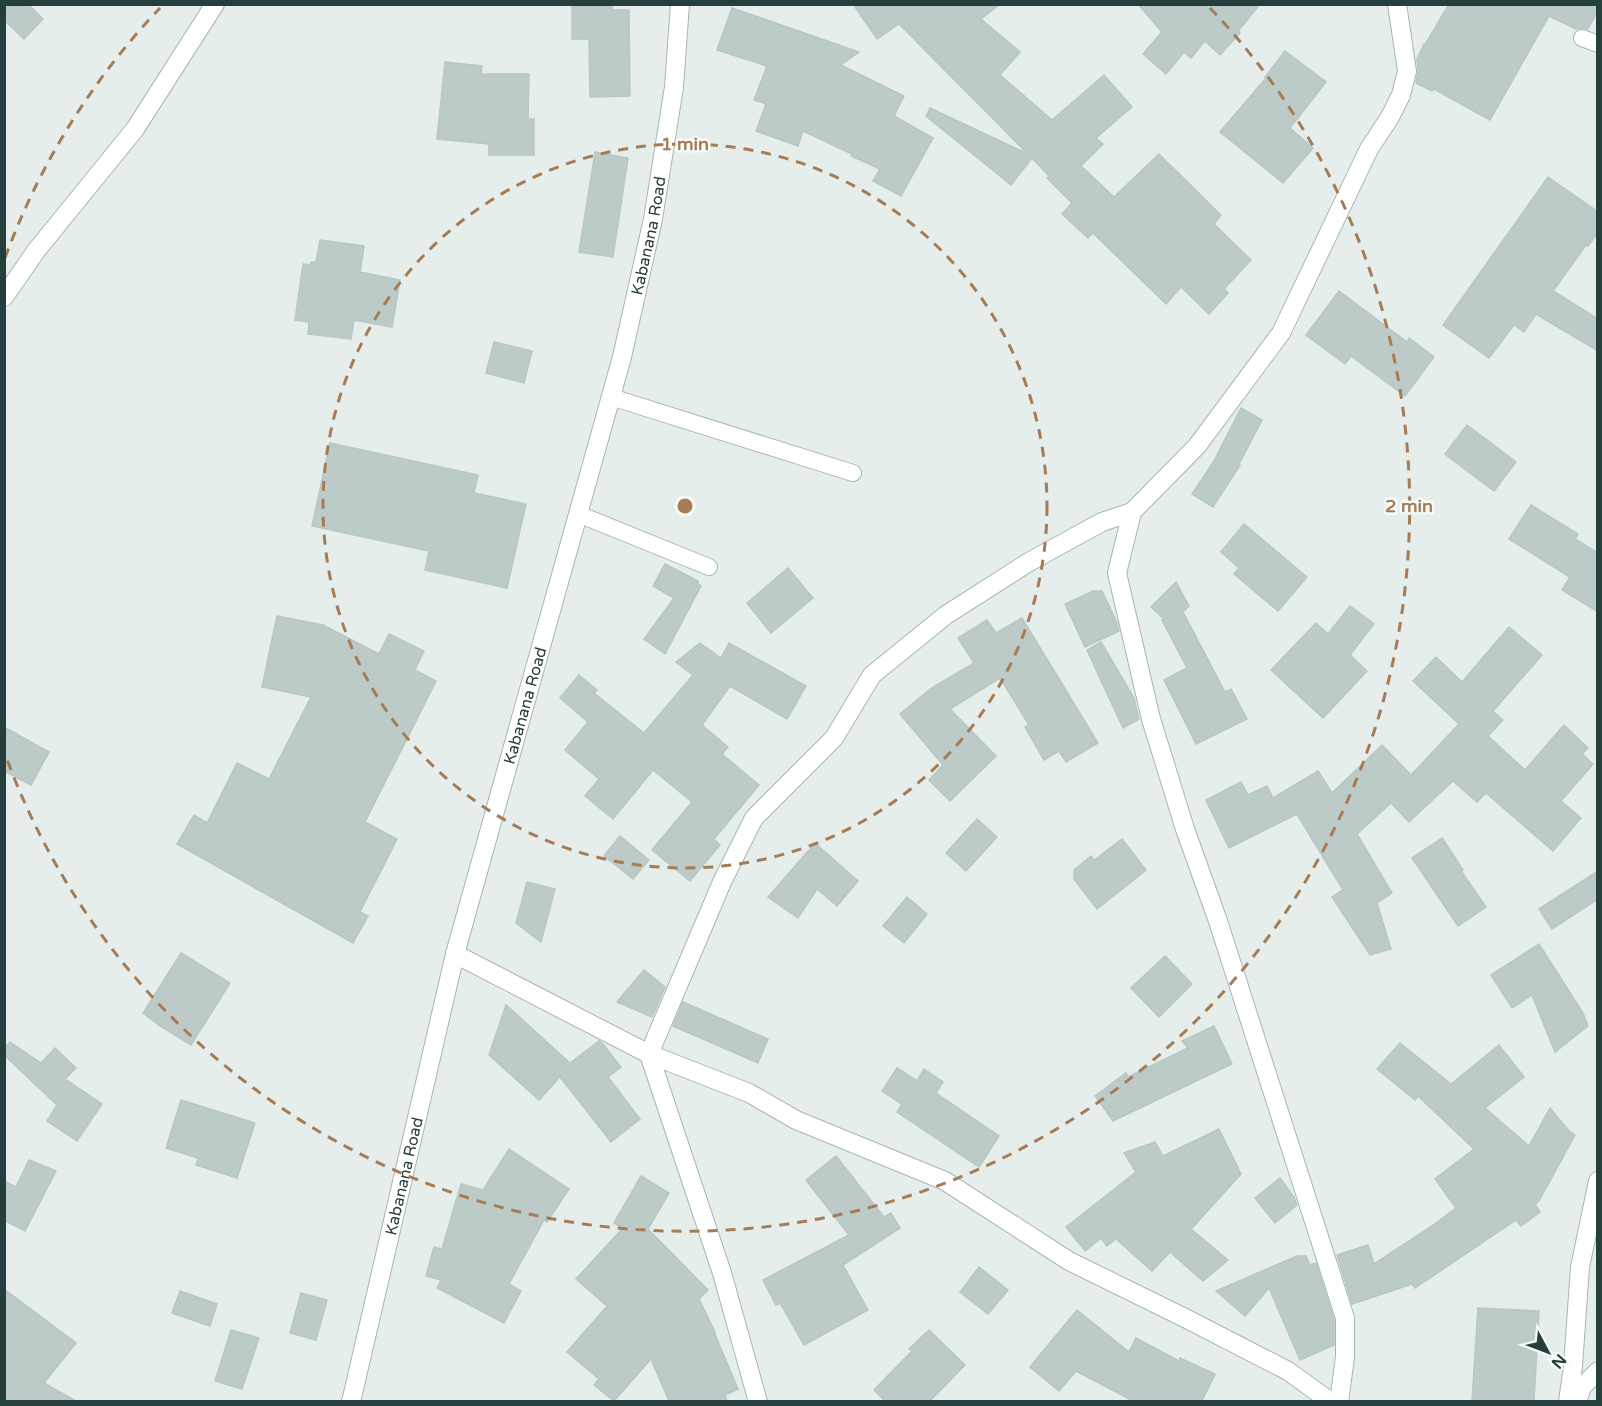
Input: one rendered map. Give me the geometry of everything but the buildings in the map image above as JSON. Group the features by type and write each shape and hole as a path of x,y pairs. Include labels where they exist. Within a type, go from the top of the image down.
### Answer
{"street":[{"path":"4,297 36,251 135,129 215,4"},
{"name":"Kabanana Road","path":"351,1401 455,954 624,345 653,219 674,87 680,4"},
{"path":"758,1401 722,1273 649,1054 722,882 754,818 834,738 872,675 946,615 1029,562 1102,522 1132,513 1197,446 1281,333 1369,149 1401,95 1407,71 1397,4"},
{"path":"1132,513 1117,573 1151,719 1345,1318 1345,1357 1339,1401"},
{"path":"455,954 649,1054 749,1093 796,1120 945,1181 1069,1261 1288,1371 1331,1401"},
{"path":"1568,1401 1573,1366 1580,1267 1598,1182"},
{"path":"1577,1401 1582,1387 1598,1371"}],"lane":[{"path":"611,397 854,473"},
{"path":"578,514 709,567"}]}
